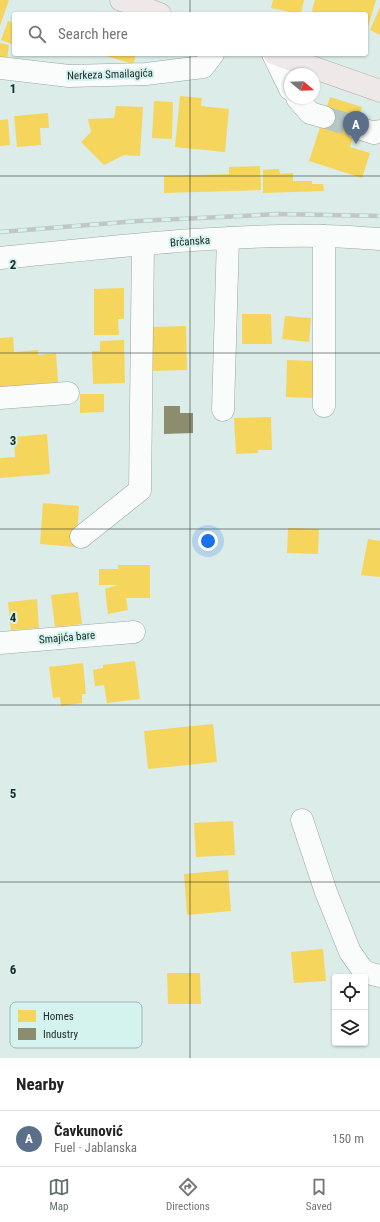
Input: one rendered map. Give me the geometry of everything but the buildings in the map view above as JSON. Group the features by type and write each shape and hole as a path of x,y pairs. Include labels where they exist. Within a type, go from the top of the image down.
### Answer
{"main road":[{"path":"121,0 154,12"},
{"path":"280,56 380,91"}],"street":[{"name":"Nerkeza Smailagića","path":"0,68 69,76 146,74 203,67 211,56"},
{"path":"275,56 284,76"},
{"path":"302,104 310,113 324,117"},
{"path":"356,127 374,133 380,131"},
{"path":"324,236 324,406"},
{"name":"Brčanska","path":"0,258 142,244 228,238 324,236 380,239"},
{"path":"223,410 228,238"},
{"path":"81,537 140,490 142,244"},
{"path":"0,398 68,393"},
{"name":"Smajića bare","path":"0,643 134,632"},
{"path":"302,820 326,892 350,952 362,969 368,973 380,976"}],"tunnel":[{"path":"324,117 356,127"}],"railway":[{"path":"0,232 138,221 279,214 380,216"}],"place":[{"name":"Čavkunović","path":"356,144"}]}
